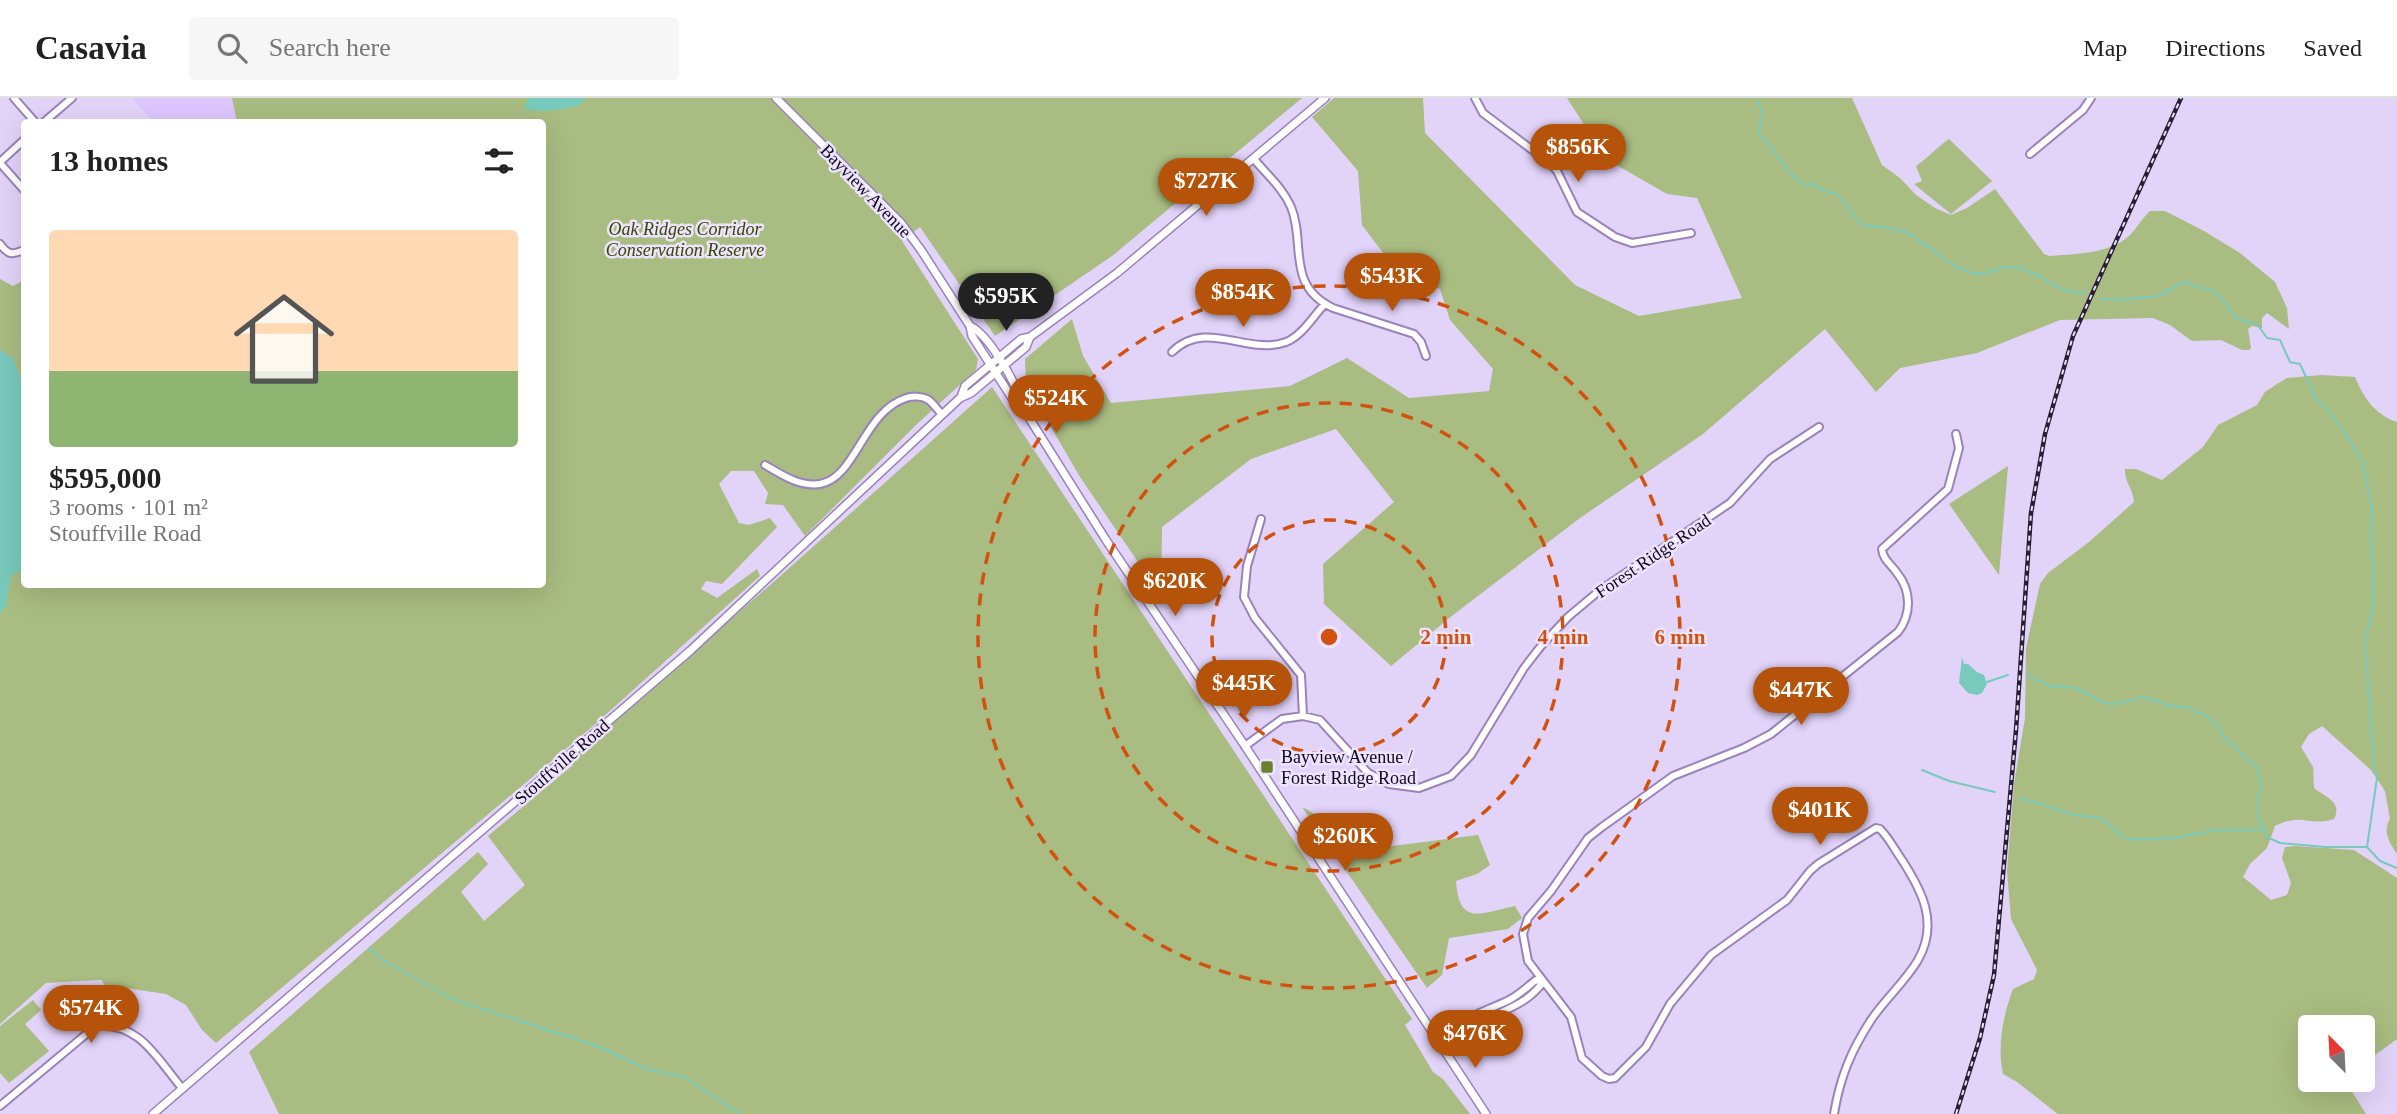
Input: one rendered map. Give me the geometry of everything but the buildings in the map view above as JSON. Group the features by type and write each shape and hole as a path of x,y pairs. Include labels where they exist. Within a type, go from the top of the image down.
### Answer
{"main road":[{"name":"Bayview Avenue","path":"776,98 901,223 922,250 970,326 972,336 995,372 1012,398 1021,405 1106,541 1486,1114"},
{"name":"Stouffville Road","path":"960,398 965,386 990,364 1021,339 1030,337 1117,273 1325,98"},
{"name":"Bayview Avenue","path":"970,326 979,330 998,358 1019,392 1021,405"},
{"name":"Stouffville Road","path":"153,1114 691,650 942,414 1026,346 1030,337"}],"street":[{"path":"13,98 32,119"},
{"path":"48,119 72,98"},
{"path":"1475,98 1483,113 1551,164 1577,212 1603,231 1632,243 1691,233"},
{"path":"2030,154 2083,110 2091,98"},
{"path":"21,143 0,163 21,187"},
{"path":"1254,159 1280,189 1291,208 1297,233 1297,260 1307,284 1325,304 1414,334 1421,342 1426,356"},
{"path":"0,244 8,254 21,251"},
{"path":"1172,352 1181,343 1197,338 1211,337 1265,344 1284,342 1312,321 1325,304"},
{"path":"765,465 795,481 811,485 829,482 844,468 879,415 893,403 910,397 926,398 942,414"},
{"name":"Forest Ridge Road","path":"1303,716 1320,720 1368,773 1389,784 1419,788 1451,776 1471,755 1524,668 1568,617 1599,591 1730,503 1770,459 1819,427"},
{"path":"1834,1114 1839,1081 1851,1054 1876,1012 1920,957 1928,927 1924,897 1880,829 1876,828 1864,834 1818,864 1810,870 1787,900 1711,954 1670,1004 1646,1047 1615,1077 1609,1079 1582,1058 1571,1017 1528,961 1522,934 1528,918 1551,891 1588,838 1673,776 1744,748 1771,734 1902,628 1908,608 1908,595 1903,581 1883,556 1882,549 1948,489 1959,448 1956,434"},
{"path":"1244,746 1282,719 1303,716 1301,675 1255,618 1244,597 1247,566 1261,519"},
{"path":"1440,1042 1446,1032 1477,1014 1512,999 1536,980 1543,982"},
{"path":"0,1105 96,1026 110,1025 128,1030 150,1049 182,1088"}],"shaded area":[{"path":"132,98 232,98 237,119 151,119"},
{"path":"528,98 584,98 582,104 546,111 524,109"},
{"path":"0,350 13,358 21,378 21,571 11,576 6,606 0,614"},
{"path":"1962,657 1964,664 1984,675 1987,684 1982,693 1968,693 1959,683"}],"green space":[{"name":"Oak Ridges Corridor Conservation Reserve","path":"232,98 1302,98 1112,256 995,336 920,227 902,241 978,359 976,370 916,425 805,536 783,505 765,504 768,493 754,471 731,471 719,484 739,523 749,525 770,518 777,527 722,584 706,581 701,589 717,598 757,569 760,576 593,726 216,1043 202,1030 186,1005 166,994 105,985 101,980 46,983 0,1024 0,279 13,286 21,282 21,588 546,588 546,119 236,119"},
{"path":"1334,98 1423,98 1425,133 1575,285 1639,316 1742,298 1697,198 1667,194 1606,159 1567,98 1852,98 1882,165 1935,208 1951,215 1967,208 1995,189 2044,254 2049,256 2088,252 2116,245 2128,237 2150,211 2165,211 2240,253 2275,282 2287,308 2289,329 2267,313 2262,318 2262,328 2252,326 2248,329 2251,348 2242,350 2221,340 2192,341 2170,325 2153,318 2060,320 1977,353 1900,368 1876,392 1825,329 1703,434 1580,518 1391,666 1324,604 1323,564 1394,502 1336,429 1251,459 1162,527 1161,601 1080,477 1026,384 1025,359 1072,319 1083,356 1111,403 1290,386 1347,358 1409,398 1489,391 1493,369 1450,320 1440,289 1399,274 1362,225 1358,171 1312,117"},
{"path":"1949,139 1992,181 1951,214 1914,184 1922,181 1916,166"},
{"path":"2321,375 2355,377 2371,404 2382,415 2397,422 2397,854 2387,833 2390,819 2385,791 2371,770 2322,726 2309,734 2301,747 2313,767 2314,788 2335,804 2334,819 2318,822 2293,820 2275,826 2267,848 2250,864 2243,877 2271,900 2287,895 2291,883 2282,858 2285,847 2294,846 2354,850 2397,878 2397,1039 2375,1055 2375,1015 2298,1015 2298,1092 2352,1092 2366,1114 2058,1114 2003,1074 2001,1064 2004,1020 2013,989 2034,979 2037,970 2011,919 2007,871 2014,784 2025,718 2026,648 2040,584 2048,573 2089,542 2134,502 2125,469 2136,469 2162,480 2203,447 2218,425 2257,405 2265,392 2287,378"},
{"path":"992,387 1412,1019 1405,1025 1433,1072 1443,1079 1470,1114 279,1114 249,1052 478,852 488,864 461,892 484,921 525,885 488,836 573,765 567,761 777,579"},
{"path":"2008,466 1999,575 1949,504"},
{"path":"1302,807 1377,848 1478,835 1490,865 1477,874 1456,881 1462,905 1467,911 1474,913 1515,906 1522,918 1508,929 1449,938 1442,975 1427,988"},
{"path":"33,1000 41,1010 25,1024 49,1051 9,1083 0,1073 0,1026"}],"waterway":[{"path":"1757,98 1761,112 1759,134 1786,168 1806,186 1813,183 1821,190 1837,194 1861,224 1903,231 1953,265 1969,272 1983,273 2004,267 2016,267 2058,287 2086,292"},
{"path":"2101,299 2122,300 2158,296 2186,281 2193,286 2212,290 2237,319 2257,324 2267,338 2280,340 2290,362 2300,364 2317,401 2344,431 2363,463 2371,505 2373,604 2365,642 2377,778 2367,847"},
{"path":"1987,682 2008,675"},
{"path":"2027,675 2050,686 2076,688 2104,703 2117,704 2143,697 2171,706 2186,707 2205,715 2257,768 2261,782 2258,817 2267,837 2280,843 2367,847 2380,861 2397,868"},
{"path":"1922,770 1949,781 1995,792"},
{"path":"2019,799 2074,815 2101,818 2122,836 2134,840 2174,838 2216,830 2263,830"},
{"path":"369,948 381,959 452,999 600,1047 646,1069 685,1077 740,1114"}],"railway":[{"path":"1956,1114 1980,1038 1994,975 2016,730 2031,513 2045,434 2073,336 2181,98"}],"place":[{"name":"Bayview Avenue / Forest Ridge Road","path":"1267,767"}]}
